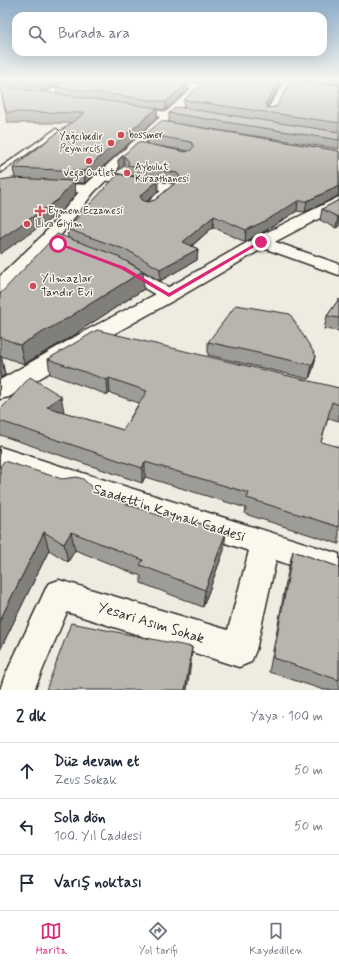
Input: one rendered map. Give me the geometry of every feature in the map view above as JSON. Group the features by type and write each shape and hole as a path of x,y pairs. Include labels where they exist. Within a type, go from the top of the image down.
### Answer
{"street":[{"path":"151,111 177,113"},
{"path":"0,287 48,240 89,189 102,176 134,146 177,113"},
{"path":"134,146 152,149"},
{"path":"102,176 172,188 150,207"},
{"path":"0,187 15,185 89,189"},
{"path":"0,391 93,336 169,295 261,242 339,202"},
{"path":"48,240 64,246"},
{"path":"261,242 339,270"},
{"path":"103,260 123,268 169,295"},
{"path":"93,336 124,343"},
{"name":"Saadettin Kaynak Caddesi","path":"0,457 339,568"},
{"name":"Yesari Asım Sokak","path":"16,690 59,595 239,650 265,544"}],"lane":[{"path":"0,171 56,131"}],"building":[{"path":"153,111 84,171 13,168 85,113 6,112"},
{"path":"171,111 203,111 339,132 339,140 169,113"},
{"path":"259,111 339,111 339,123"},
{"path":"161,121 339,151 339,186 307,201 298,201 267,220 246,230 214,216 183,242 198,249 160,269 129,251 67,229 118,174 158,181 140,196 142,200 148,202 155,200 181,178 177,173 127,165 129,162 124,156 118,160 138,142 186,152 191,150 194,146 191,142 146,134"},
{"path":"13,178 74,181 59,199 0,239 0,180"},
{"path":"339,200 339,217 322,209"},
{"path":"57,234 115,255 143,271 75,314 20,345 0,337 0,294"},
{"path":"339,299 339,318 327,316"},
{"path":"236,305 290,314 316,356 312,365 208,342"},
{"path":"97,330 339,388 339,405 332,402 321,442 339,447 339,527 247,498 249,493 145,462 142,468 0,421 0,410 30,377 61,396 47,407 123,430 147,391 109,378 107,380 48,359"},
{"path":"4,461 62,479 77,477 83,479 99,494 163,517 165,512 226,532 205,590 140,565 143,560 71,532 64,544 44,532 0,620 0,467"},
{"path":"293,551 339,567 339,680 273,658"},
{"path":"71,623 192,647 185,690 46,690"}],"place":[{"name":"bossmer","path":"121,135"},
{"name":"Yağcıbedir Peynircisi","path":"111,143"},
{"name":"Vega Outlet","path":"89,161"},
{"name":"Aybulut Kıraathanesi","path":"127,173"},
{"name":"Eymen Eczanesi","path":"40,211"},
{"name":"Liva Giyim","path":"27,224"},
{"name":"Yılmazlar Tandır Evi","path":"33,286"}],"route":[{"path":"58,244 123,268 169,295 261,242"}]}
